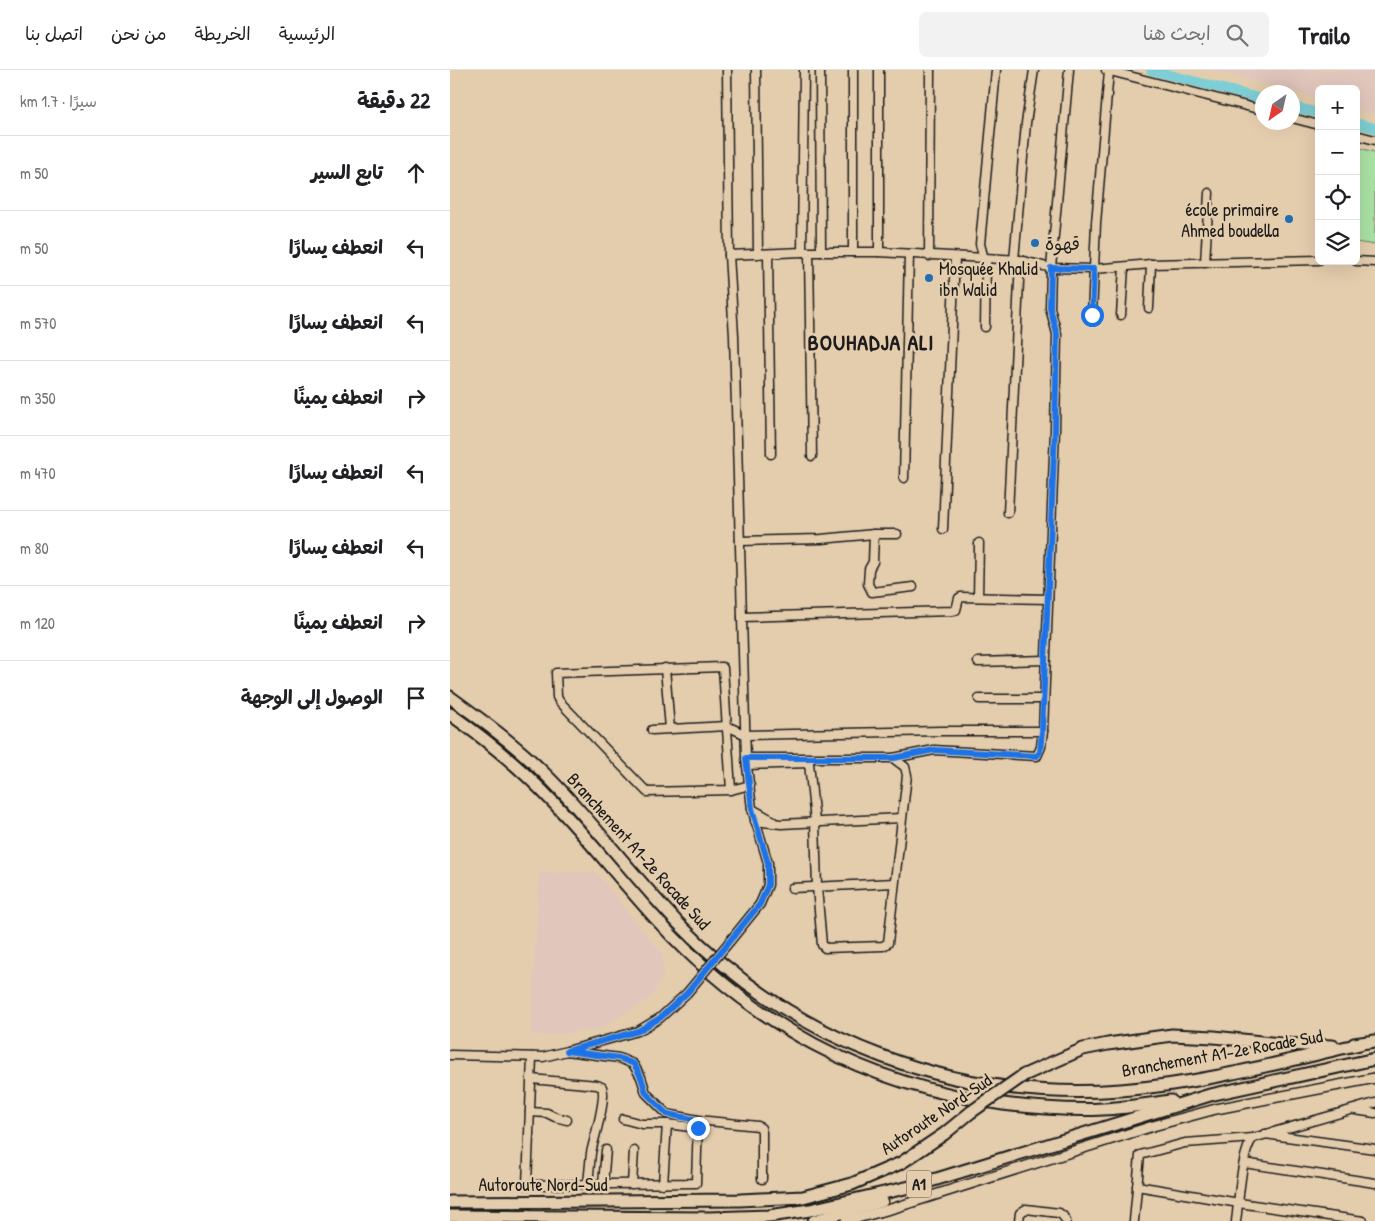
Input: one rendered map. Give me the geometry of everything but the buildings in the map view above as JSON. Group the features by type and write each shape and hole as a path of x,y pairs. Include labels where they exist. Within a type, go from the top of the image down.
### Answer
{"highway":[{"name":"Branchement A1-2e Rocade Sud","path":"450,697 498,733 545,774 660,904 723,965 746,984 805,1021 836,1038 873,1054 944,1077 981,1084 1025,1090 1092,1092 1148,1087 1258,1068 1360,1044"},
{"name":"Branchement A1-2e Rocade Sud","path":"450,714 500,751 552,800 658,922 699,963 754,1008 806,1041 861,1067 896,1080 977,1100 1021,1106 1103,1110 1210,1095"},
{"name":"Autoroute Nord-Sud","path":"450,1202 802,1198 852,1184 901,1163 1024,1075 1083,1049 1172,1035 1290,1045 1331,1046 1375,1041"},
{"name":"Autoroute Nord-Sud","path":"450,1216 699,1218 769,1216 849,1202 934,1180 1210,1095 1375,1059"},
{"path":"814,1221 892,1198 934,1180"},
{"path":"450,1197 483,1202"}],"main road":[{"path":"846,1221 894,1208 1162,1123 1216,1109 1375,1078"}],"street":[{"path":"450,1055 543,1057 638,1031 660,1018 687,993 760,904 768,885 768,863 752,809 747,761 730,255 727,70"},
{"path":"756,70 758,254"},
{"path":"804,70 806,253 812,456"},
{"path":"820,70 821,252"},
{"path":"853,70 853,252"},
{"path":"879,70 879,252"},
{"path":"929,256 930,70"},
{"path":"985,326 985,259 980,244 996,70"},
{"path":"1008,513 1017,260 1026,123 1034,70"},
{"path":"747,761 894,758 934,750 1037,756 1040,752 1044,699 1055,430 1057,334 1050,308 1051,268 1070,70"},
{"path":"1092,315 1096,222 1108,70 1255,108"},
{"path":"1300,120 1315,124"},
{"path":"1360,136 1375,140"},
{"path":"1205,263 1210,193"},
{"path":"730,255 879,252 1017,260 1051,268 1094,269 1151,264 1315,260"},
{"path":"768,254 771,454"},
{"path":"904,478 909,254"},
{"path":"943,529 955,257"},
{"path":"1360,261 1375,262"},
{"path":"1149,308 1151,264"},
{"path":"1121,315 1124,267"},
{"path":"740,541 821,539 874,534 897,534"},
{"path":"874,534 873,562 869,569 868,584 872,592 913,587"},
{"path":"978,597 979,544"},
{"path":"742,617 956,610 959,598 1048,600"},
{"path":"978,662 1045,660"},
{"path":"731,790 722,667 556,673 558,697 647,792 731,790 750,785"},
{"path":"665,668 670,729"},
{"path":"979,699 1044,699"},
{"path":"652,730 727,726 746,735 1042,731"},
{"path":"747,761 809,763 815,822 817,887 823,947 884,946 888,942 907,775 905,767 894,758"},
{"path":"752,809 778,823"},
{"path":"755,821 778,823 901,818"},
{"path":"792,888 894,883"},
{"path":"567,1051 619,1058 634,1064 646,1093 667,1114 698,1124"},
{"path":"532,1057 527,1185 696,1183 698,1124"},
{"path":"531,1079 598,1085 604,1090 591,1153 588,1184"},
{"path":"1134,1221 1140,1155 1185,1143 1253,1138 1375,1103"},
{"path":"1349,1109 1375,1113"},
{"path":"530,1112 547,1112 554,1117 567,1120"},
{"path":"623,1119 642,1124 752,1125 761,1128 762,1179"},
{"path":"663,1184 667,1124"},
{"path":"1262,1134 1375,1149"},
{"path":"1236,1221 1244,1163 1249,1143 1253,1138"},
{"path":"597,1201 606,1150"},
{"path":"632,1184 634,1151"},
{"path":"1244,1163 1375,1183"},
{"path":"1137,1186 1239,1204 1363,1221"},
{"path":"1019,1221 1020,1213 1026,1209 1059,1213 1066,1221"}],"shaded area":[{"path":"1212,70 1375,70 1375,114 1360,110 1360,85 1315,85 1315,98 1300,94 1300,85 1267,85"},
{"path":"596,872 662,954 664,974 650,998 599,1029 546,1036 531,1034 539,873"}],"green space":[{"path":"1360,148 1375,152 1375,245 1360,243"}],"waterway":[{"path":"1151,70 1255,97"},
{"path":"1300,109 1315,112"},
{"path":"1360,124 1375,128"}],"place":[{"name":"école primaire Ahmed boudella","path":"1289,219"},
{"name":"قهوة","path":"1035,243"},
{"name":"Mosquée Khalid ibn Walid","path":"929,278"}],"district":[{"name":"BOUHADJA ALI","path":"871,342"}],"route":[{"path":"698,1128 698,1120 667,1114 654,1102 646,1093 634,1064 619,1058 567,1051 638,1031 660,1018 687,993 760,904 768,885 768,863 752,809 746,758 894,758 934,750 1037,756 1040,752 1055,430 1057,334 1050,308 1051,268 1094,269 1092,315"}]}
